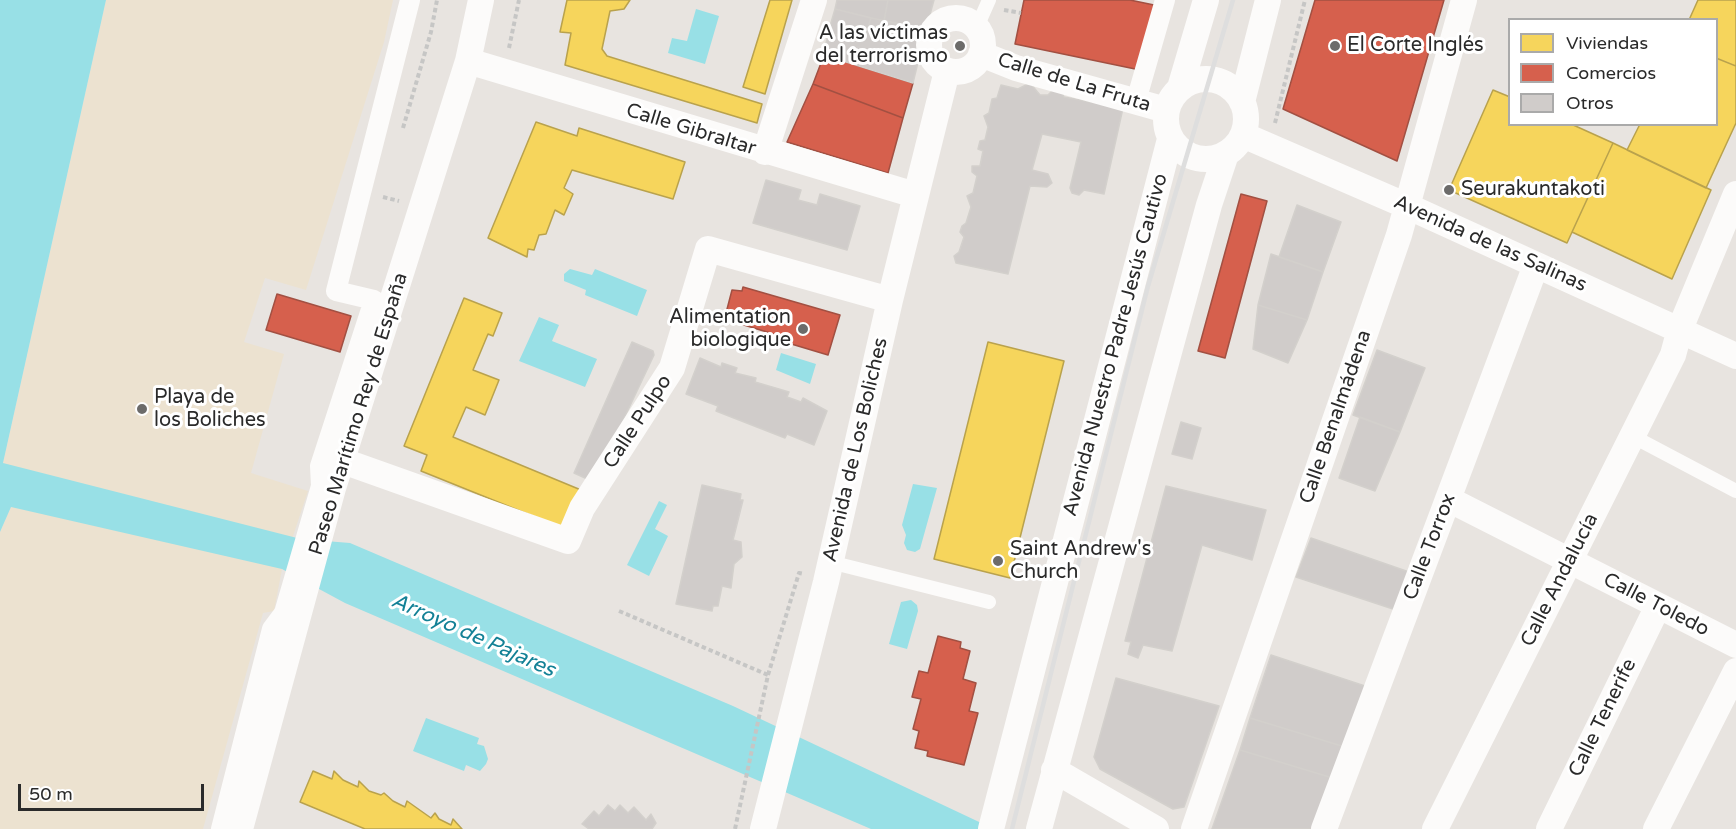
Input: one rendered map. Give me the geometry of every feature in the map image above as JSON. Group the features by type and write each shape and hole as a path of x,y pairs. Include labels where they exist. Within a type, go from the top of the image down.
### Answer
{"street":[{"path":"327,487 320,466 374,300 336,291 410,0"},
{"name":"Paseo Marítimo Rey de España","path":"240,829 291,615 327,487 343,460 468,61 481,0"},
{"path":"765,152 814,0"},
{"path":"1136,101 1165,0"},
{"path":"1206,0 1180,88 1166,110 1165,120 1170,139 1189,156 1214,159 1226,154"},
{"path":"1242,102 1268,0"},
{"name":"Calle Benalmádena","path":"1194,829 1407,206 1464,0"},
{"path":"967,15 983,40 981,54 978,62 964,71 947,71 933,60 930,51 932,34 944,21 967,15"},
{"name":"Calle de La Fruta","path":"981,54 1016,68 1166,110"},
{"name":"Calle Gibraltar","path":"468,61 765,152 915,195"},
{"name":"Avenida de Los Boliches","path":"765,821 828,572 890,300 947,71"},
{"path":"1042,819 1209,205 1226,154 1243,135 1245,112 1235,92 1214,80 1202,79 1180,88"},
{"name":"Avenida de las Salinas","path":"1243,135 1407,206 1736,356"},
{"name":"Avenida Nuestro Padre Jesús Cautivo","path":"991,829 999,790 1170,139"},
{"name":"Calle Andalucía","path":"1435,829 1673,355 1680,329 1736,194"},
{"name":"Calle Pulpo","path":"343,460 568,541 582,508 672,368 708,249 890,300"},
{"name":"Calle Torrox","path":"1324,829 1536,265"},
{"name":"Calle Toledo","path":"1448,499 1736,645"},
{"name":"Calle Tenerife","path":"1548,829 1658,606"},
{"path":"221,829 272,629 291,615"},
{"path":"1656,829 1736,671"},
{"path":"1054,770 1156,829"}],"lane":[{"path":"967,15 989,0"},
{"path":"1632,436 1736,491"},
{"path":"828,572 989,602"}],"path":[{"path":"504,72 519,0"},
{"path":"1271,148 1285,75 1305,0"},
{"path":"1004,10 1021,13"},
{"path":"735,829 768,675 799,573 828,572"},
{"path":"620,611 768,675"}],"sand":[{"name":"Playa de los Boliches","path":"106,0 393,0 384,42 306,290 265,278 244,342 284,354 251,473 308,491 282,569 274,611 263,613 203,829 0,829 0,532 11,507 3,463"}],"water":[{"name":"Arroyo de Pajares","path":"0,0 106,0 3,463 301,539 350,543 733,706 994,829 871,829 345,603 282,569 11,507 0,532"},
{"path":"696,9 719,16 705,64 668,53 672,38 687,41"},
{"path":"570,269 592,275 595,269 647,290 637,316 585,295 586,290 564,281 564,274"},
{"path":"539,317 559,325 552,341 597,359 585,387 519,361"},
{"path":"781,353 816,364 810,384 776,370"},
{"path":"913,484 937,488 920,549 915,552 907,550 904,543 906,535 902,525"},
{"path":"659,501 667,505 655,529 668,536 649,576 627,565"},
{"path":"911,600 917,605 918,611 907,649 889,644 901,602"},
{"path":"426,718 479,738 477,744 484,746 488,759 480,771 466,765 464,771 413,751"}],"building: Viviendas":[{"path":"567,0 630,0 624,9 610,11 602,49 607,56 762,104 757,123 565,65 571,33 560,32"},
{"path":"770,0 792,0 765,94 743,87"},
{"path":"1698,0 1736,0 1736,66 1718,59 1718,18 1690,18"},
{"path":"1718,59 1736,66 1736,123 1706,188 1627,150 1639,126 1718,126"},
{"path":"1493,90 1508,96 1508,126 1575,126 1613,143 1567,243 1449,190"},
{"path":"536,122 577,136 579,128 685,162 673,199 572,170 564,188 573,194 564,215 555,210 546,234 539,235 534,250 528,249 527,257 488,238"},
{"path":"1613,143 1711,190 1672,279 1572,232"},
{"path":"464,298 502,313 493,336 488,334 473,370 499,380 485,415 466,407 453,437 581,490 565,529 421,471 427,455 404,446"},
{"path":"988,342 1064,361 1010,578 934,559"},
{"path":"313,771 332,779 334,771 343,780 358,787 359,781 369,791 381,795 384,793 405,807 407,801 431,818 435,813 439,819 451,825 453,819 462,829 365,829 300,802"}],"building: Comercios":[{"path":"1024,0 1130,0 1154,5 1140,70 1015,44"},
{"path":"1315,0 1444,0 1397,161 1283,109"},
{"path":"824,55 913,83 903,118 813,84"},
{"path":"813,84 903,118 888,173 787,142"},
{"path":"1241,194 1267,201 1225,358 1198,351"},
{"path":"743,287 840,315 828,355 788,343 790,339 734,322 736,316 726,313 732,290 742,291"},
{"path":"277,294 351,316 340,352 266,330"},
{"path":"938,636 961,642 960,648 970,651 963,679 976,683 969,711 978,713 964,765 927,756 928,751 915,748 919,731 913,729 921,699 912,697 919,671 928,673"}],"building: Otros":[{"path":"837,0 888,0 884,21 835,9"},
{"path":"888,0 934,0 926,29 884,21"},
{"path":"835,9 871,18 864,40 828,33"},
{"path":"871,18 926,29 913,83 824,55 828,33 864,40"},
{"path":"1030,83 1040,95 1048,95 1054,89 1061,90 1064,97 1123,108 1104,194 1084,190 1079,195 1072,193 1070,188 1081,142 1042,134 1032,170 1048,174 1052,183 1047,187 1030,186 1008,274 956,263 954,256 959,252 964,237 960,232 966,223 971,207 967,196 973,193 977,176 972,172 972,166 980,166 983,151 978,149 980,141 985,140 988,127 984,116 989,113 992,99 997,98 1001,85 1018,89"},
{"path":"766,180 801,190 798,200 817,205 820,194 860,206 847,250 753,223"},
{"path":"1297,205 1341,222 1323,272 1279,257"},
{"path":"1271,254 1323,272 1307,320 1258,305"},
{"path":"1258,305 1307,320 1288,363 1253,349"},
{"path":"632,342 653,351 654,355 594,482 574,473"},
{"path":"1377,350 1425,368 1400,432 1353,415"},
{"path":"700,358 721,367 722,363 737,368 735,373 756,378 755,382 789,392 787,397 801,402 803,398 827,411 814,445 787,434 785,438 716,411 718,406 686,394"},
{"path":"1360,417 1400,432 1375,491 1339,478"},
{"path":"1181,422 1201,428 1192,459 1172,454"},
{"path":"702,485 741,494 740,500 743,500 733,540 741,542 742,557 734,564 731,588 722,586 718,606 713,606 712,611 676,604"},
{"path":"1166,486 1266,510 1252,560 1202,545 1172,651 1143,645 1138,658 1128,654 1131,642 1125,641"},
{"path":"1311,538 1412,573 1396,610 1296,577"},
{"path":"1271,655 1368,687 1345,747 1250,718"},
{"path":"1116,678 1219,706 1184,807 1173,809 1100,769 1094,757"},
{"path":"1250,718 1345,747 1336,779 1240,750"},
{"path":"1240,750 1336,779 1316,829 1212,829"},
{"path":"608,805 615,811 620,805 628,813 634,807 646,820 651,814 656,823 652,829 589,829 582,824 594,811 599,816"}],"railway":[{"path":"1012,829 1148,286 1233,0"}],"place":[{"name":"A las víctimas del terrorismo","path":"960,46"},
{"name":"El Corte Inglés","path":"1335,46"},
{"name":"Seurakuntakoti","path":"1449,190"},
{"name":"Alimentation biologique","path":"803,329"},
{"name":"Playa de los Boliches","path":"142,409"},
{"name":"Saint Andrew's Church","path":"998,561"}]}
